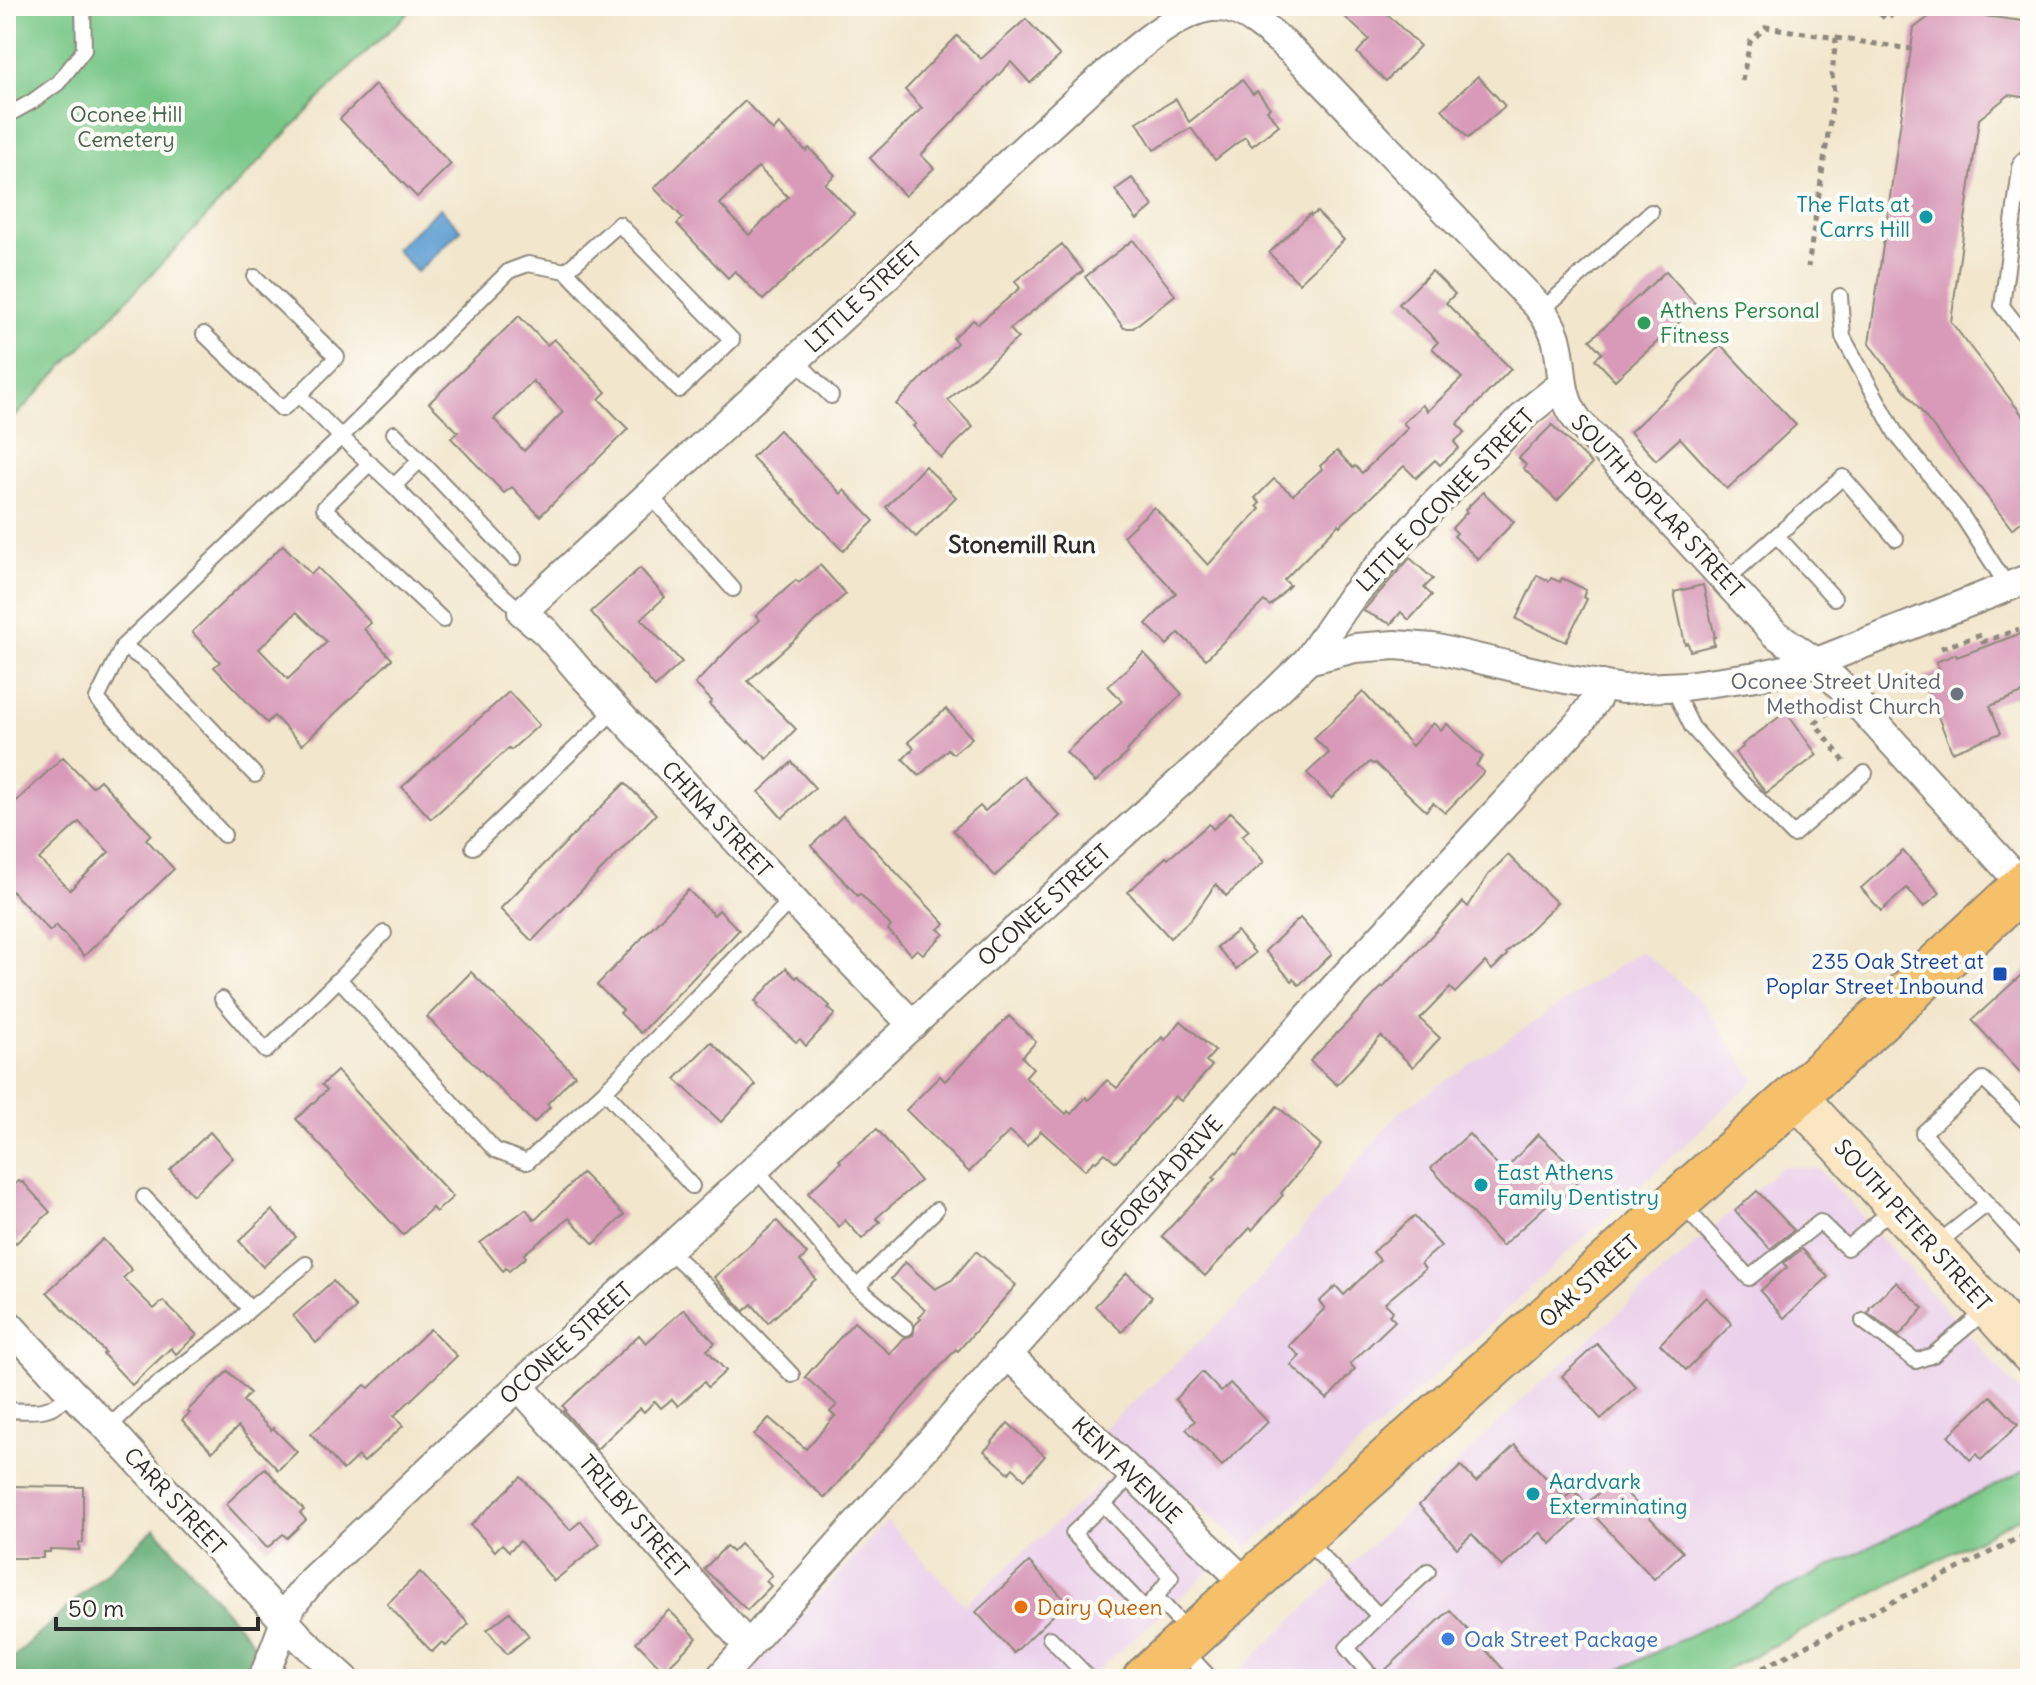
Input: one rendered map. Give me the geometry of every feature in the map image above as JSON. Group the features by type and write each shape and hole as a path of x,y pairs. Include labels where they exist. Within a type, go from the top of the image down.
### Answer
{"main road":[{"name":"OAK STREET","path":"1145,1679 2028,886"}],"street":[{"name":"SOUTH POPLAR STREET","path":"1219,7 1239,12 1257,22 1313,71 1541,311 1556,338 1568,408 1578,421 1774,633 1817,663 1846,691 2028,886"},
{"name":"LITTLE STREET","path":"522,612 1087,91 1180,17 1219,7"},
{"name":"LITTLE OCONEE STREET","path":"1308,660 1350,599 1434,505 1529,411 1563,387"},
{"name":"OCONEE STREET","path":"263,1679 291,1606 312,1580 519,1386 1205,760 1308,660 1355,648 1412,646 1623,689 1672,686 1757,676 1817,663 2019,582"},
{"name":"CHINA STREET","path":"522,612 546,632 615,710 913,1025"},
{"name":"GEORGIA DRIVE","path":"719,1679 1336,986 1579,723 1597,698 1602,685"},
{"name":"SOUTH PETER STREET","path":"1796,1096 2030,1353"},
{"name":"CARR STREET","path":"6,1322 108,1428 301,1639 345,1679"},
{"name":"KENT AVENUE","path":"1007,1354 1248,1585"},
{"name":"TRILBY STREET","path":"519,1386 748,1646"}],"lane":[{"path":"6,116 58,83 84,50 83,6"},
{"path":"2030,154 2021,162 2002,306 2030,342"},
{"path":"1541,311 1651,212"},
{"path":"224,835 97,699 123,646 509,271 528,264 566,271 679,390 732,340 619,224 566,271"},
{"path":"204,334 282,409 337,357 255,277"},
{"path":"1840,296 1843,337 1896,434 2019,582"},
{"path":"795,359 831,396"},
{"path":"299,395 394,486 482,577 522,612"},
{"path":"394,433 514,558"},
{"path":"394,486 420,460"},
{"path":"370,463 324,508 443,620"},
{"path":"1726,580 1843,477 1896,539"},
{"path":"649,494 733,589"},
{"path":"1777,536 1834,598"},
{"path":"123,646 151,665 255,775"},
{"path":"1672,686 1692,727 1793,835 1862,776"},
{"path":"473,847 615,710"},
{"path":"339,979 495,1150 527,1162 605,1091 792,899"},
{"path":"222,999 266,1051 384,933"},
{"path":"2030,1125 1983,1079 1923,1133 2030,1251"},
{"path":"605,1091 692,1186"},
{"path":"756,1169 857,1287 906,1328"},
{"path":"144,1197 250,1309"},
{"path":"1679,1201 1749,1278 1820,1222 1847,1248 1896,1206"},
{"path":"1933,1247 1987,1204"},
{"path":"857,1287 936,1210"},
{"path":"668,1250 792,1375"},
{"path":"108,1428 137,1400 228,1330 306,1264"},
{"path":"1863,1321 1916,1361 1933,1355 1989,1308"},
{"path":"6,1410 48,1410 72,1393"},
{"path":"1104,1504 1171,1577 1145,1609 1073,1533 1132,1474"},
{"path":"1302,1536 1379,1616"},
{"path":"1374,1679 1347,1648 1428,1571"},
{"path":"1156,1597 1211,1679"},
{"path":"1050,1638 1090,1679"}],"path":[{"path":"1785,6 1794,6"},
{"path":"1871,6 1886,19 1904,6"},
{"path":"1742,81 1750,42 1766,27 1910,49"},
{"path":"1808,267 1834,94 1832,74 1836,38"},
{"path":"1941,648 1981,635 1983,642 2019,629"},
{"path":"1827,713 1815,723 1862,776"},
{"path":"1741,1679 2030,1532"}],"shaded area":[{"path":"1641,951 1701,1001 1755,1080 1249,1547 1101,1431 1235,1309 1400,1111"},
{"path":"1782,1166 1819,1169 2030,1403 2030,1481 1658,1679 1231,1679 1535,1388"},
{"path":"1114,1472 1213,1568 1088,1679 743,1679 887,1521 965,1605"}],"green space":[{"name":"Oconee Hill Cemetery","path":"6,6 416,6 348,69 6,426"},
{"path":"2030,1468 2030,1512 1709,1679 1601,1679"},
{"path":"155,1528 254,1644 243,1679 6,1679 6,1664"}],"water":[{"path":"440,208 461,230 417,272 395,249"}],"building":[{"path":"1333,6 1379,6 1420,46 1386,81 1357,53 1369,39"},
{"name":"The Flats at Carrs Hill","path":"1938,10 2030,22 2030,98 2009,95 1979,119 1951,322 2030,425 2030,515 2012,529 1869,344 1914,28"},
{"path":"1026,19 1060,56 1030,83 1011,62 921,155 934,168 905,196 870,158 922,108 905,90 957,36 981,59"},
{"path":"1478,76 1505,106 1468,138 1442,109"},
{"path":"1242,80 1253,94 1257,91 1279,125 1252,146 1245,137 1215,160 1191,128 1154,150 1137,122 1176,99 1189,122"},
{"path":"375,85 451,164 417,197 340,119"},
{"path":"745,101 773,131 779,124 806,151 809,148 835,175 825,184 854,214 763,300 735,271 728,278 677,224 683,218 654,188","holes":["758,167 788,197 749,235 720,204"]},
{"path":"1132,178 1153,206 1137,220 1115,190"},
{"path":"1317,212 1344,240 1299,283 1269,253 1310,214"},
{"path":"1133,240 1175,295 1133,328 1124,328 1085,277"},
{"path":"1062,244 1083,271 1010,329 1018,338 948,400 973,427 941,458 913,426 916,424 896,404 957,343 953,338 973,320 978,324 1020,288 1015,281"},
{"path":"1432,271 1455,294 1446,303 1511,369 1457,424 1465,432 1454,442 1459,448 1440,465 1435,460 1416,478 1404,466 1339,524 1284,580 1290,585 1270,606 1264,601 1206,659 1179,633 1167,645 1146,624 1176,593 1123,536 1154,507 1208,565 1260,509 1257,506 1260,503 1255,498 1274,479 1293,495 1337,451 1362,473 1408,428 1403,423 1422,405 1428,411 1462,378 1432,348 1438,342 1399,304"},
{"name":"Athens Personal Fitness","path":"1666,271 1697,306 1615,380 1595,359 1602,353 1590,340"},
{"path":"519,316 547,345 554,339 581,366 606,392 599,399 628,429 540,516 512,487 504,493 451,438 458,432 429,403","holes":["533,381 563,412 524,451 494,419"]},
{"path":"1721,345 1796,425 1727,489 1680,438 1656,460 1630,432"},
{"path":"1552,425 1592,464 1557,501 1523,468 1526,465 1519,458"},
{"path":"779,430 841,494 844,490 874,521 843,551 752,457"},
{"path":"925,466 956,497 916,537 886,507"},
{"path":"1483,492 1514,522 1478,559 1454,536 1457,533 1452,528"},
{"path":"283,545 311,574 318,568 355,606 371,623 364,629 392,659 302,745 274,716 267,723 214,667 220,662 192,632","holes":["297,612 327,642 288,679 259,649"]},
{"path":"1410,558 1433,579 1424,588 1432,595 1409,620 1401,612 1391,624 1363,611"},
{"path":"820,565 846,594 748,681 796,729 767,759 709,704 712,701 695,684 760,620 756,616 796,580 799,583"},
{"path":"640,568 665,597 641,619 682,662 655,687 591,612"},
{"path":"1537,575 1549,581 1551,578 1560,582 1562,578 1586,590 1583,597 1587,599 1566,642 1516,619"},
{"path":"1703,585 1715,637 1714,645 1690,651 1688,643 1685,644 1674,592"},
{"name":"Oconee Street United Methodist Church","path":"2030,630 2030,690 1990,706 2001,733 1952,752 1923,678 1940,671 1936,662"},
{"path":"1144,653 1182,694 1149,726 1128,753 1095,782 1066,752 1122,701 1108,686"},
{"path":"509,692 539,725 431,819 402,787"},
{"path":"1363,692 1412,746 1433,723 1441,730 1447,724 1483,757 1476,765 1484,772 1445,813 1433,803 1426,811 1375,763 1370,762 1331,798 1307,773 1329,753 1314,738"},
{"path":"946,709 972,738 953,754 948,749 919,776 903,759 914,748 908,742"},
{"path":"1786,712 1817,755 1766,793 1735,753"},
{"path":"63,757 92,787 100,780 151,834 146,839 174,869 84,956 56,925 50,931 6,885 6,811","holes":["79,822 109,852 70,890 39,859"]},
{"path":"792,762 815,788 782,818 759,792"},
{"path":"1023,776 1060,816 995,876 953,830 980,806 985,811"},
{"path":"625,783 656,814 532,941 500,909"},
{"path":"1231,812 1249,830 1242,836 1264,862 1226,896 1216,884 1191,919 1170,938 1128,892 1166,857 1168,859 1209,824 1213,829"},
{"path":"843,816 945,924 938,929 944,934 923,954 917,949 911,955 888,930 891,926 811,846"},
{"path":"1903,851 1940,893 1924,907 1907,888 1881,911 1861,888"},
{"path":"1508,855 1557,903 1492,970 1485,962 1455,993 1450,988 1420,1019 1440,1038 1413,1067 1381,1036 1337,1085 1310,1061 1463,902 1468,907 1488,875"},
{"path":"688,890 714,915 719,910 739,930 641,1033 597,985"},
{"path":"1300,918 1332,954 1299,985 1265,951"},
{"path":"1237,931 1255,953 1236,969 1217,947"},
{"path":"2030,967 2030,1083 1972,1020"},
{"path":"786,968 830,1006 828,1008 835,1014 806,1046 800,1039 796,1042 755,1001"},
{"path":"471,972 575,1075 547,1104 550,1107 534,1123 427,1017"},
{"path":"1009,1016 1036,1042 1022,1057 1033,1068 1025,1077 1066,1114 1068,1111 1071,1114 1086,1097 1089,1100 1107,1080 1117,1088 1162,1037 1165,1040 1181,1021 1215,1051 1206,1061 1212,1066 1181,1101 1175,1096 1116,1162 1105,1153 1085,1170 1041,1131 1027,1146 1010,1131 969,1172 906,1110 940,1076 945,1081"},
{"path":"711,1042 756,1085 721,1122 675,1079"},
{"path":"337,1071 453,1197 436,1212 432,1208 403,1235 296,1119 327,1090 322,1085"},
{"path":"1277,1106 1321,1145 1281,1193 1283,1195 1205,1276 1162,1236 1215,1179 1227,1161 1235,1153 1237,1155"},
{"path":"877,1129 920,1181 876,1218 880,1222 862,1239 845,1220 839,1227 808,1193 841,1162 839,1160"},
{"path":"210,1132 233,1158 193,1195 170,1170"},
{"name":"East Athens Family Dentistry","path":"1469,1134 1503,1172 1538,1134 1583,1176 1555,1205 1551,1201 1502,1246 1431,1168"},
{"path":"582,1173 624,1215 594,1244 569,1218 524,1254 526,1257 509,1271 506,1268 503,1271 480,1243 526,1209 535,1220"},
{"path":"19,1180 50,1212 16,1243 6,1233 6,1192"},
{"path":"1757,1191 1794,1230 1770,1249 1735,1211"},
{"path":"272,1210 296,1237 263,1267 239,1241"},
{"path":"1414,1216 1441,1246 1421,1263 1425,1269 1385,1303 1393,1311 1389,1315 1395,1321 1350,1364 1355,1369 1327,1399 1291,1365 1300,1356 1289,1346 1325,1308 1319,1302 1336,1286 1344,1295 1380,1260 1373,1252"},
{"path":"777,1221 807,1254 800,1261 816,1279 768,1323 752,1304 744,1311 714,1277"},
{"path":"103,1239 132,1270 123,1278 154,1309 163,1301 197,1335 176,1354 171,1348 132,1385 47,1292"},
{"path":"1802,1249 1828,1277 1784,1318 1760,1291 1787,1267 1784,1263"},
{"path":"976,1251 1016,1285 825,1498 754,1435 769,1418 806,1449 835,1416 830,1412 837,1405 805,1377 854,1322 890,1354 904,1338 913,1335 915,1325 925,1310 891,1279 905,1262 935,1289 952,1280"},
{"path":"1127,1273 1152,1297 1122,1332 1095,1306"},
{"path":"333,1281 356,1308 316,1343 293,1316"},
{"path":"1896,1282 1924,1308 1899,1336 1867,1312"},
{"path":"1706,1297 1732,1324 1686,1370 1660,1344"},
{"path":"684,1309 715,1343 707,1350 726,1371 708,1387 704,1382 678,1406 672,1399 661,1408 655,1401 644,1412 640,1408 597,1449 563,1406 639,1335 646,1343"},
{"path":"430,1329 457,1356 394,1416 403,1426 364,1462 358,1456 343,1470 311,1434 365,1385 369,1388"},
{"path":"1597,1344 1636,1387 1601,1419 1562,1376"},
{"path":"228,1371 250,1393 243,1401 297,1452 278,1470 238,1427 212,1452 182,1420 190,1413 187,1411"},
{"path":"1202,1372 1221,1392 1230,1383 1268,1422 1222,1466 1186,1429 1195,1421 1175,1399"},
{"path":"1991,1396 2018,1425 1981,1460 1976,1454 1970,1460 1948,1436"},
{"path":"1008,1423 1045,1456 1025,1479 1013,1468 1009,1473 984,1451"},
{"path":"1515,1445 1565,1498 1574,1490 1587,1504 1613,1479 1683,1552 1654,1579 1588,1509 1551,1544 1540,1532 1502,1567 1472,1534 1457,1548 1419,1505 1461,1466 1476,1482"},
{"path":"265,1468 304,1510 300,1513 306,1520 287,1538 283,1534 267,1548 226,1504"},
{"path":"521,1477 570,1530 581,1521 600,1544 554,1581 520,1541 509,1551 502,1544 495,1551 471,1525"},
{"path":"6,1486 83,1487 83,1543 79,1543 79,1550 50,1549 50,1552 43,1552 43,1558 9,1558 9,1547 6,1547"},
{"path":"740,1544 772,1575 766,1581 771,1586 747,1610 704,1569 726,1546 732,1552"},
{"name":"Dairy Queen","path":"1029,1562 1067,1602 1014,1653 976,1612"},
{"path":"420,1572 469,1624 446,1646 442,1642 432,1652 387,1604"},
{"path":"669,1610 697,1638 664,1671 636,1642"},
{"name":"Oak Street Package","path":"1450,1610 1512,1679 1384,1679 1382,1673"},
{"path":"510,1612 529,1636 507,1654 487,1630"}],"place":[{"name":"The Flats at Carrs Hill","path":"1926,217"},
{"name":"Athens Personal Fitness","path":"1644,323"},
{"name":"Oconee Street United Methodist Church","path":"1957,694"},
{"name":"235 Oak Street at Poplar Street Inbound","path":"2000,974"},
{"name":"East Athens Family Dentistry","path":"1481,1185"},
{"name":"Aardvark Exterminating","path":"1533,1494"},
{"name":"Dairy Queen","path":"1021,1607"},
{"name":"Oak Street Package","path":"1448,1639"}],"district":[{"name":"Stonemill Run","path":"1022,544"}]}
